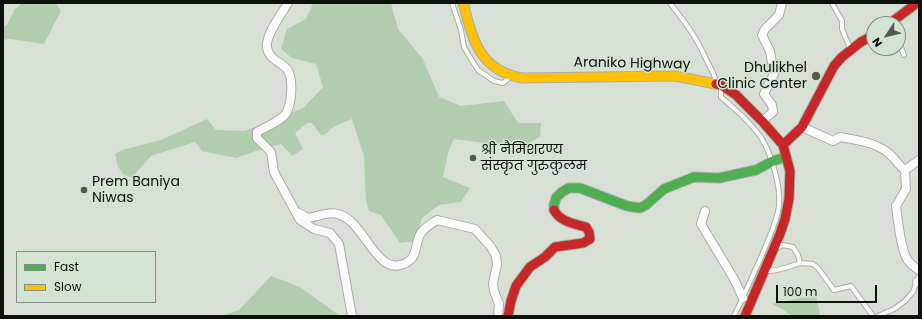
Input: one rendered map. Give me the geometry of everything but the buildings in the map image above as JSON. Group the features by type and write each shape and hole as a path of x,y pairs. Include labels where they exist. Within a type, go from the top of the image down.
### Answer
{"main road":[{"name":"Araniko Highway","path":"463,3 480,51 493,67 510,76 522,78 675,76 718,84 736,95 762,121 783,145 790,170 789,199 785,219 745,316"},
{"path":"900,16 917,3"},
{"path":"783,145 802,128 834,66 850,49 866,39"},
{"path":"508,316 515,288 527,270 535,262 547,256 551,250 558,245 586,243 590,239 589,232 586,227 562,219 556,214 553,207 560,194 565,190 580,188 627,206 640,208 646,205 664,189 694,177 719,178 756,170 773,161 786,157"}],"street":[{"path":"288,3 269,37 267,48 273,58 283,65 288,71 291,80 288,109 284,116 257,132 256,135 257,138 271,152 274,172 300,220 314,229 330,233 339,244 352,316"},
{"path":"762,121 773,112 772,105 764,94 774,74 770,51 762,35 765,29 779,15 782,3"},
{"path":"802,128 833,141 840,137 875,145 889,153 905,170 906,190 896,206 903,246 907,258 911,265 919,270"},
{"path":"905,170 919,160"},
{"path":"294,209 302,216 308,218 329,213 338,214 344,217 352,222 381,260 394,265 402,265 413,257 420,234 425,227 437,220 475,229 491,246 496,256 497,265 493,283 494,291 499,304 498,316"},
{"path":"705,210 701,224 734,279 743,298"}],"lane":[{"path":"452,3 461,30 464,46 478,70 494,81 501,83 503,83 510,76"},
{"path":"670,3 703,50 718,84 721,97 748,122 761,137 773,161 779,205 777,216 772,232 734,316"},
{"path":"833,5 842,21 842,29 850,49"},
{"path":"772,251 782,245 792,246 798,255 800,263"},
{"path":"764,271 777,271 784,267 800,263 813,264 818,268 834,290 851,286 873,316"},
{"path":"878,316 894,309 905,300 913,292 918,280"}],"green space":[{"path":"22,3 56,3 61,11 44,44 10,39 3,40 3,26 7,25 14,10"},
{"path":"313,3 391,3 398,29 423,59 439,97 461,106 504,101 518,123 541,123 540,137 525,145 492,144 454,139 448,153 443,177 470,188 461,202 439,205 422,218 415,241 400,243 381,215 369,211 366,201 364,156 352,119 341,123 326,134 321,135 312,123 307,123 295,133 303,149 292,156 281,144 236,158 202,151 195,142 151,156 131,177 124,175 118,167 115,154 122,150 161,140 207,119 216,130 245,131 303,108 323,87 316,64 292,58 281,49 287,29 306,19"},
{"path":"271,276 300,287 340,316 222,316 239,310"},
{"path":"816,295 820,316 795,316 772,304"}],"traffic: fast":[{"path":"554,210 556,198 569,188 580,188 627,206 640,208 646,205 664,189 694,177 719,178 756,170 773,161 786,157"}],"traffic: slow":[{"path":"463,3 470,29 480,51 487,61 496,68 508,74 522,78 675,76 716,84"}],"traffic: jam":[{"path":"900,16 917,3"},
{"path":"783,145 802,127 834,66 842,57 866,39"},
{"path":"716,84 721,85 736,95 783,145 790,171 789,199 785,219 745,316"},
{"path":"508,316 516,286 530,267 545,257 555,247 583,243 590,239 589,232 586,227 564,220 554,210"}],"place":[{"name":"Dhulikhel Clinic Center","path":"816,76"},
{"name":"श्री नैमिशरण्य संस्कृत गुरुकुलम","path":"473,158"},
{"name":"Prem Baniya Niwas","path":"84,190"}]}
